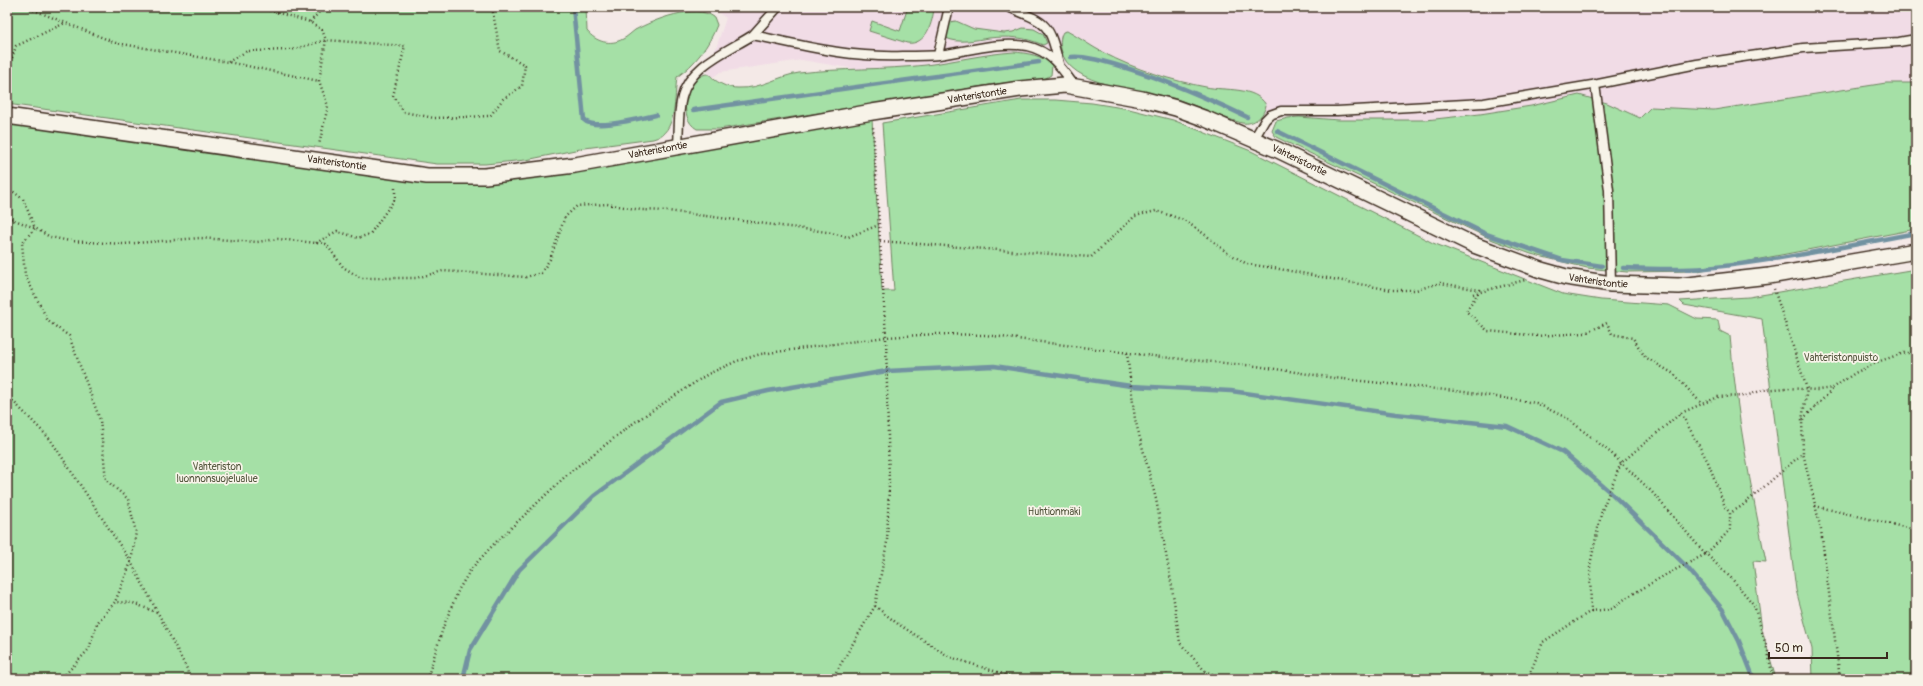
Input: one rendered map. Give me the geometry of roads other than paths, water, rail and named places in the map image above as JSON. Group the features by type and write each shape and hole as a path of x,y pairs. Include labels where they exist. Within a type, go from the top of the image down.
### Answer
{"street":[{"name":"Vahteristontie","path":"7,116 315,161 448,177 485,176 575,165 872,112 1046,86 1074,85 1176,108 1254,139 1474,246 1551,272 1611,284 1679,286 1769,276 1916,251"}],"lane":[{"path":"678,146 683,95 694,75 702,67 753,35 778,7"},
{"path":"938,55 949,7"},
{"path":"1008,7 1036,19 1048,28 1053,39 1059,64"},
{"path":"753,35 847,55 875,57 938,55 989,46 1026,46 1044,52 1059,64 1074,85"},
{"path":"1254,139 1265,120 1270,115 1281,111 1337,111 1484,103 1595,84 1698,64 1803,48 1899,42 1916,39"},
{"path":"1595,84 1609,190 1611,284"}],"waterway":[{"path":"573,7 584,120 589,123 607,124 656,115"},
{"path":"1071,57 1082,57 1098,60 1136,71 1192,92 1247,117"},
{"path":"693,110 1039,62"},
{"path":"1277,131 1486,234 1562,260 1602,266"},
{"path":"1623,268 1685,269 1732,265 1811,253 1916,233"},
{"path":"463,679 470,650 519,570 594,496 721,402 768,391 887,371 994,366 1131,386 1231,391 1396,414 1507,426 1563,452 1610,492 1685,565 1723,610 1739,641 1754,679"}],"park label":[{"name":"Vahteristonpuisto","path":"1841,358"},
{"name":"Vahteriston luonnonsuojelualue","path":"217,472"},
{"name":"Huhtionmäki","path":"1054,512"}]}
